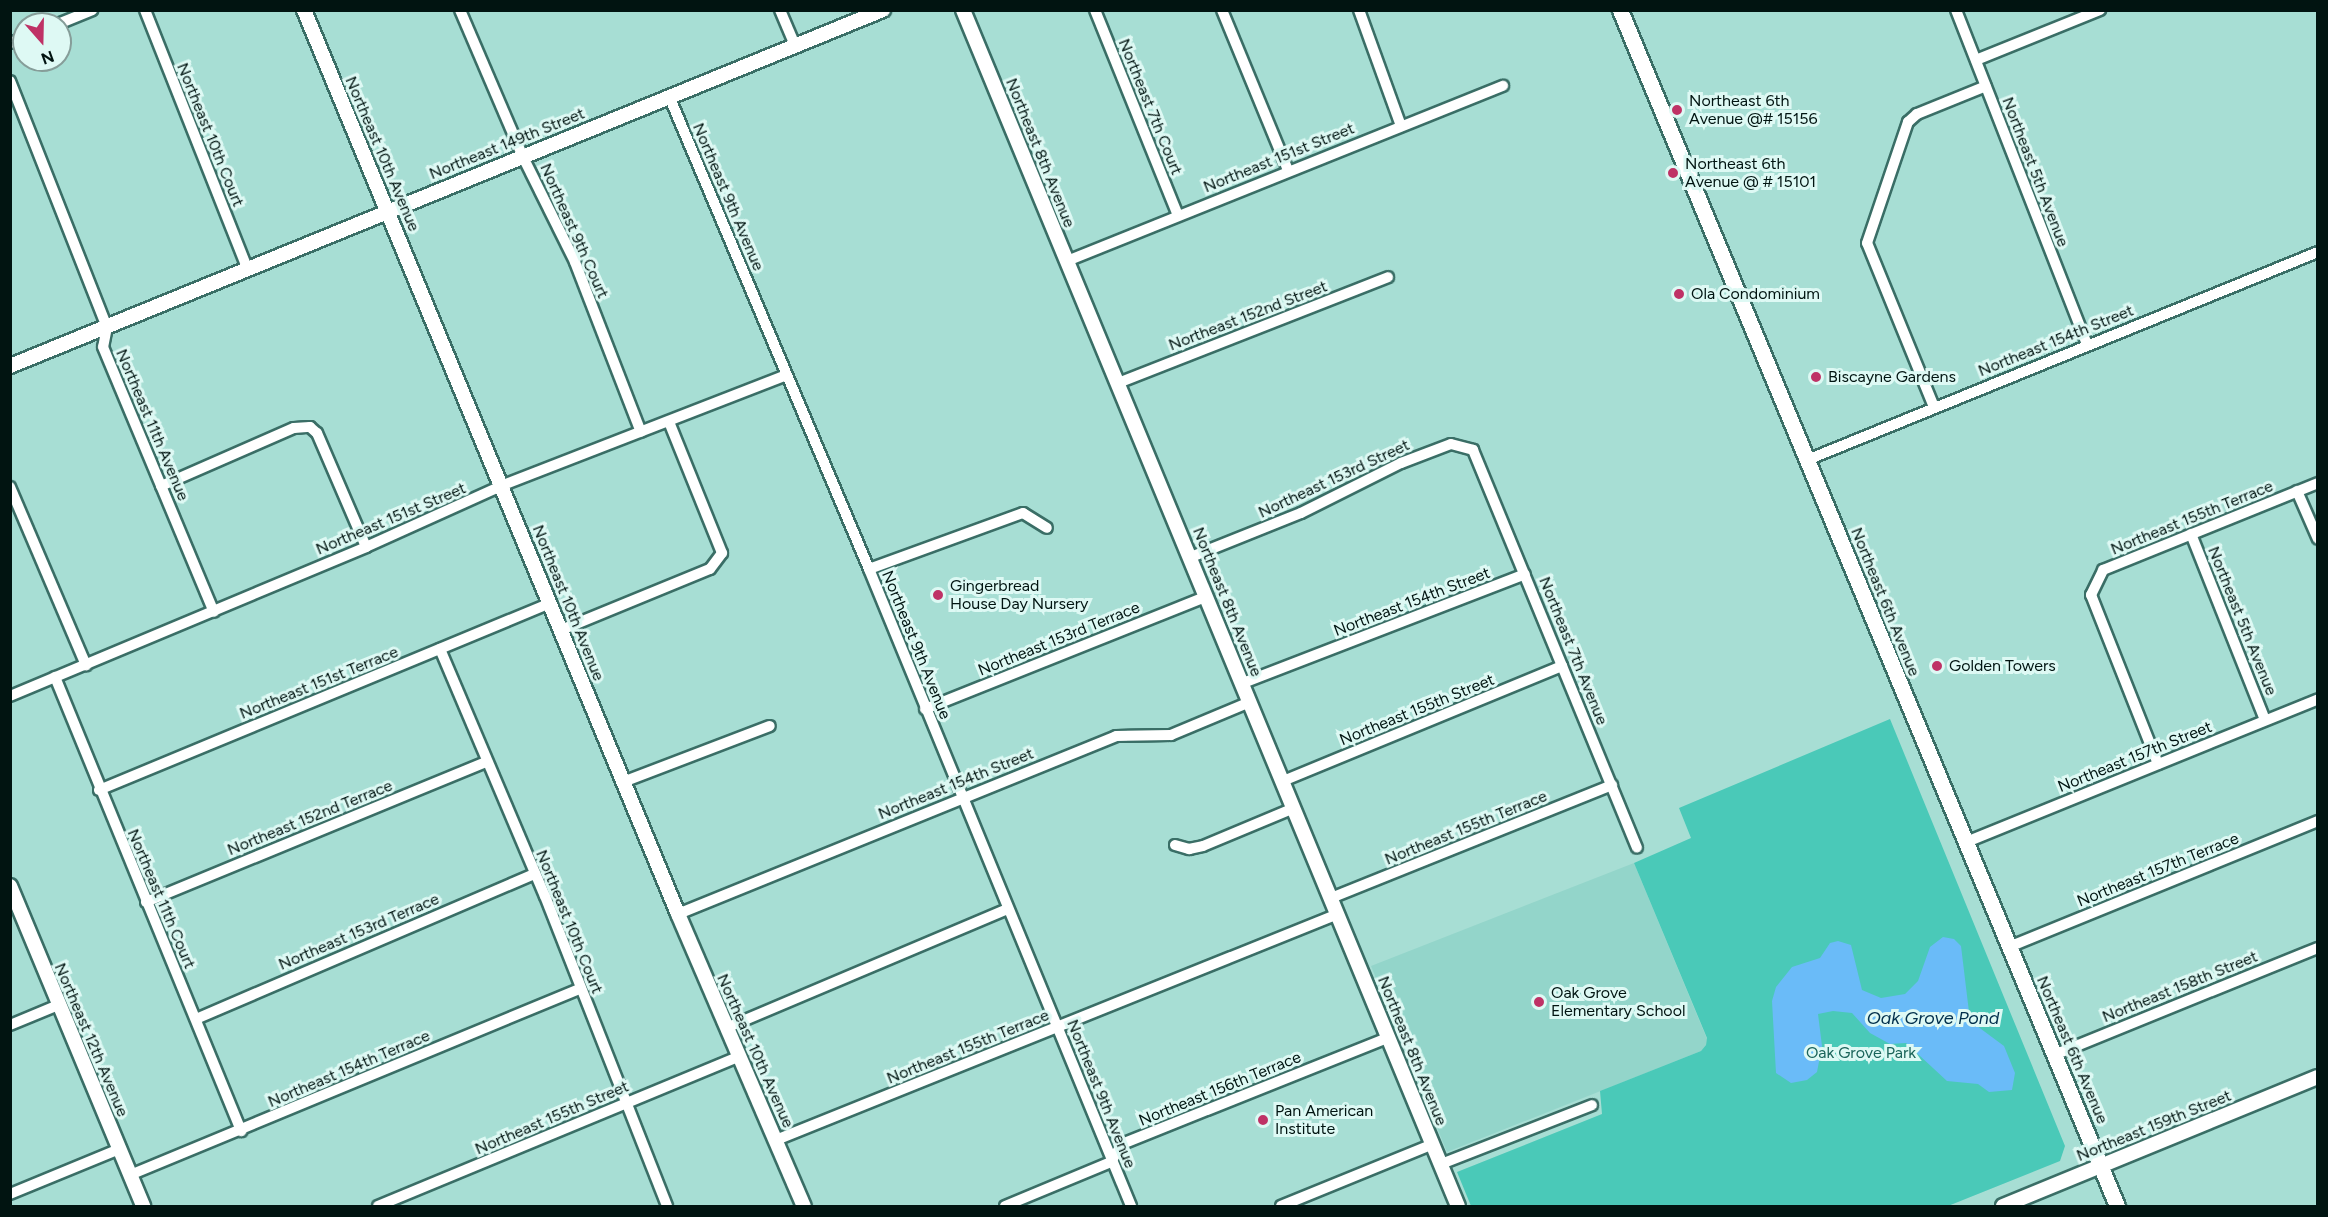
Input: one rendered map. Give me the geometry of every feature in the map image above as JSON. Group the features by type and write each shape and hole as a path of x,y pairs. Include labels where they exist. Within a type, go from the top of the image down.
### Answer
{"main road":[{"name":"Northeast 6th Avenue","path":"1620,10 1808,460 1964,843 2117,1206"}],"street":[{"path":"72,18 92,10"},
{"name":"Northeast 10th Court","path":"145,10 248,270"},
{"name":"Northeast 10th Avenue","path":"304,10 503,485 678,914 804,1206"},
{"name":"Northeast 9th Court","path":"460,10 522,155 575,262 641,432"},
{"path":"780,10 795,46"},
{"name":"Northeast 149th Street","path":"10,366 248,270 522,155 883,10"},
{"name":"Northeast 8th Avenue","path":"963,10 1458,1206"},
{"name":"Northeast 7th Court","path":"1095,10 1178,215"},
{"path":"1222,10 1288,170"},
{"path":"1359,10 1401,126"},
{"name":"Northeast 5th Avenue","path":"1956,10 2086,344"},
{"path":"1976,60 2100,10"},
{"name":"Northeast 11th Avenue","path":"10,81 106,327 103,347 214,612"},
{"name":"Northeast 151st Street","path":"1067,261 1288,170 1503,86"},
{"path":"1934,407 1867,243 1908,122 1917,114 1986,86"},
{"name":"Northeast 9th Avenue","path":"669,96 869,569 1006,909 1131,1206"},
{"name":"Northeast 154th Street","path":"1808,460 2086,344 2318,252"},
{"name":"Northeast 152nd Street","path":"1118,383 1388,277"},
{"name":"Northeast 151st Street","path":"10,696 366,547 503,485 786,375"},
{"path":"561,630 710,569 722,553 669,422"},
{"path":"161,486 294,428 310,427 317,433 366,547"},
{"name":"Northeast 153rd Street","path":"1191,557 1301,513 1401,464 1451,444 1473,450 1482,466"},
{"name":"Northeast 7th Avenue","path":"1482,466 1637,847"},
{"name":"Northeast 155th Terrace","path":"2158,765 2091,595 2103,570 2318,483"},
{"path":"10,487 86,665"},
{"path":"2297,491 2318,539"},
{"path":"869,569 1023,513 1047,528"},
{"name":"Northeast 5th Avenue","path":"2191,534 2265,720"},
{"name":"Northeast 154th Street","path":"1242,683 1525,574"},
{"name":"Northeast 153rd Terrace","path":"925,709 1205,597"},
{"name":"Northeast 151st Terrace","path":"99,790 550,603"},
{"name":"Northeast 10th Court","path":"440,649 535,874 667,1206"},
{"name":"Northeast 155th Street","path":"1283,781 1562,666"},
{"name":"Northeast 11th Court","path":"55,677 99,790 241,1131"},
{"name":"Northeast 157th Street","path":"1964,843 2318,699"},
{"name":"Northeast 154th Street","path":"678,914 1116,736 1171,735 1250,702"},
{"path":"623,782 770,726"},
{"name":"Northeast 152nd Terrace","path":"146,903 486,762"},
{"name":"Northeast 155th Terrace","path":"1331,898 1612,785"},
{"path":"1175,845 1189,849 1203,846 1294,808"},
{"name":"Northeast 157th Terrace","path":"2009,947 2318,821"},
{"name":"Northeast 153rd Terrace","path":"196,1020 535,874"},
{"name":"Northeast 12th Avenue","path":"10,886 143,1206"},
{"path":"726,1028 1006,909"},
{"name":"Northeast 155th Terrace","path":"777,1140 1338,914"},
{"name":"Northeast 158th Street","path":"2054,1055 2318,948"},
{"name":"Northeast 154th Terrace","path":"130,1175 241,1131 579,989"},
{"path":"10,1025 58,1005"},
{"name":"Northeast 156th Terrace","path":"1005,1206 1111,1162 1122,1144 1389,1037"},
{"name":"Northeast 155th Street","path":"378,1206 738,1057"},
{"name":"Northeast 159th Street","path":"2003,1206 2318,1077"},
{"path":"1441,1164 1592,1106"},
{"path":"1281,1206 1433,1144"},
{"path":"10,1194 119,1149"}],"shaded area":[{"name":"Oak Grove Elementary School","path":"1634,863 1707,1039 1706,1045 1701,1051 1447,1152 1371,966"}],"green space":[{"name":"Oak Grove Park","path":"1890,719 2065,1146 2060,1161 1948,1206 1471,1206 1457,1172 1602,1114 1600,1091 1701,1051 1706,1045 1707,1038 1634,863 1691,838 1679,808"}],"water":[{"name":"Oak Grove Pond","path":"1943,937 1954,939 1961,946 1969,1012 1977,1026 2004,1046 2015,1073 2012,1090 1989,1092 1978,1084 1947,1081 1906,1043 1890,1044 1870,1033 1852,1013 1833,1011 1818,1014 1822,1046 1817,1072 1807,1080 1791,1083 1776,1073 1772,1001 1776,987 1792,967 1820,958 1830,943 1838,941 1851,945 1862,990 1881,998 1905,994 1918,981 1930,947"}],"place":[{"name":"Northeast 6th Avenue @# 15156","path":"1677,110"},
{"name":"Northeast 6th Avenue @ # 15101","path":"1673,173"},
{"name":"Ola Condominium","path":"1679,294"},
{"name":"Biscayne Gardens","path":"1816,377"},
{"name":"Gingerbread House Day Nursery","path":"938,595"},
{"name":"Golden Towers","path":"1937,666"},
{"name":"Oak Grove Elementary School","path":"1539,1002"},
{"name":"Pan American Institute","path":"1263,1120"}]}
